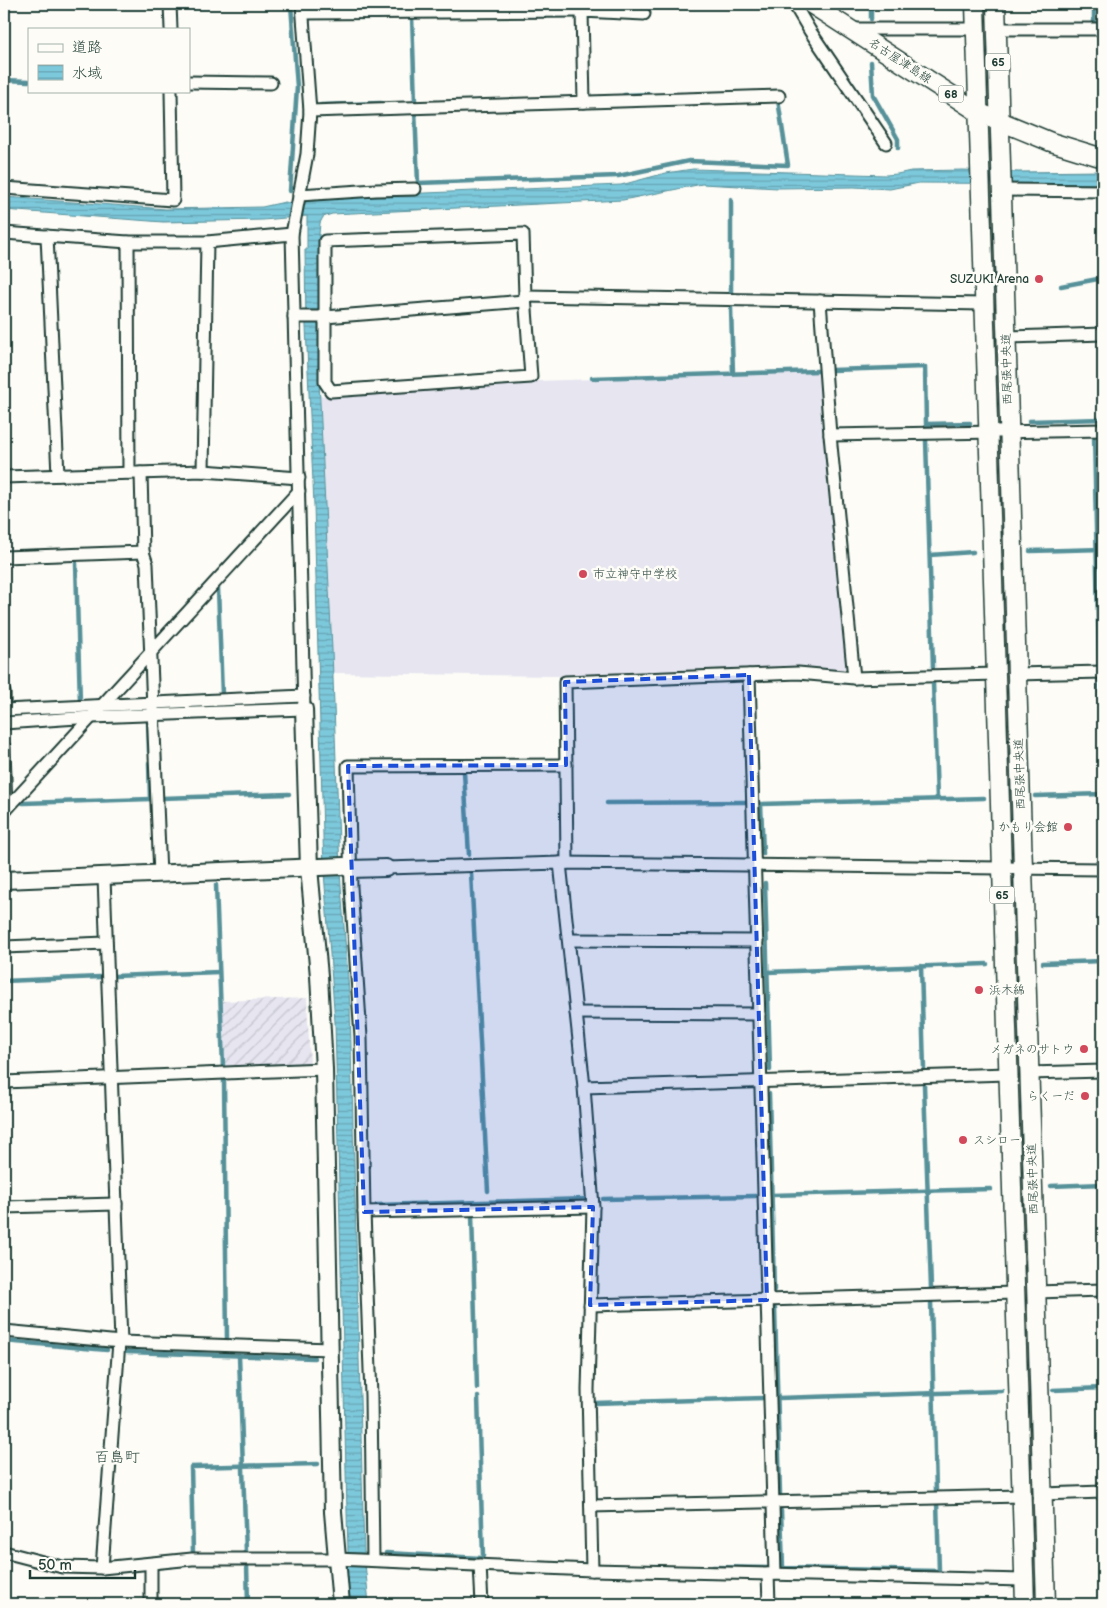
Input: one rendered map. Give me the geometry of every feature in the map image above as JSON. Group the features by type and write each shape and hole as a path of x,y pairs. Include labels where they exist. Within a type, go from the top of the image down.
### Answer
{"main road":[{"name":"名古屋津島線","path":"811,4 978,112 1051,142 1103,158"},
{"name":"西尾張中央道","path":"975,4 1025,1604"},
{"name":"西尾張中央道","path":"996,4 1046,1604"}],"street":[{"path":"170,4 171,28"},
{"path":"794,4 810,31 886,143"},
{"path":"583,8 584,102"},
{"path":"341,1604 340,1559 333,1512 324,1070 304,702 299,491 298,317 292,234 307,154 310,111 302,9 583,8 644,14"},
{"path":"850,29 976,28"},
{"path":"997,29 1103,29"},
{"path":"190,82 271,83"},
{"path":"4,188 173,200 172,92"},
{"path":"310,111 779,96"},
{"path":"1002,188 1103,191"},
{"path":"299,198 376,190 415,189"},
{"path":"4,234 128,242 207,242 292,234"},
{"path":"523,234 525,299 531,377 331,391 325,382 323,317 325,241 523,234"},
{"path":"47,236 58,475"},
{"path":"128,242 135,473 143,552 147,564 160,875"},
{"path":"203,471 207,242"},
{"path":"298,317 323,317 525,299 983,304"},
{"path":"820,301 830,435 854,678"},
{"path":"1006,337 1103,334"},
{"path":"830,435 1103,430"},
{"path":"4,477 203,471 299,478"},
{"path":"5,811 299,491"},
{"path":"4,557 143,552"},
{"path":"1016,674 1103,672"},
{"path":"592,1570 588,1390 593,1207 564,863 565,682 798,673 854,678 996,674"},
{"path":"749,675 774,1502 772,1574 769,1604"},
{"path":"4,692 4,710 103,704 304,702"},
{"path":"4,724 92,717 153,716 304,702"},
{"path":"4,747 5,811"},
{"path":"371,1560 371,1396 364,1212 362,1037 347,868 348,766 566,765"},
{"path":"4,880 313,868 564,863 1103,869"},
{"path":"102,1568 120,1342 104,877"},
{"path":"569,940 757,941"},
{"path":"4,947 106,943"},
{"path":"576,1013 759,1014"},
{"path":"4,1082 324,1070"},
{"path":"1029,1073 1103,1071"},
{"path":"584,1087 1008,1074"},
{"path":"4,1208 116,1204"},
{"path":"364,1212 593,1207"},
{"path":"1036,1292 1103,1290"},
{"path":"590,1305 1015,1293"},
{"path":"4,1331 120,1342 330,1349"},
{"path":"1042,1494 1103,1492"},
{"path":"590,1506 1021,1496"},
{"path":"4,1552 62,1568 102,1568 192,1559 340,1559 592,1570 1024,1580"},
{"path":"151,1564 151,1604"},
{"path":"480,1565 482,1604"}],"highlighted area":[{"path":"749,675 767,1300 590,1305 593,1207 364,1212 348,766 566,765 565,682"}],"shaded area":[{"name":"市立神守中学校","path":"821,372 846,667 840,672 799,667 559,676 333,673 320,396 536,381"},
{"path":"307,998 310,1065 224,1069 222,1001"}],"water":[{"path":"693,169 886,175 911,171 963,170 1019,172 1103,171 1103,184 919,183 890,189 854,187 778,188 702,184 623,200 332,214 323,217 320,223 319,234 319,381 340,872 350,1006 364,1553 369,1604 350,1604 346,1565 348,1553 335,1022 324,872 314,505 306,326 305,250 307,250 307,216 263,220 163,222 4,210 4,197 166,209 262,207 285,202 294,204 377,195 621,185 666,173"}],"waterway":[{"path":"290,191 297,87 291,4"},
{"path":"389,4 389,7 577,5"},
{"path":"871,4 871,19"},
{"path":"1094,4 1094,21"},
{"path":"412,16 415,102"},
{"path":"871,62 873,95 898,139 898,148"},
{"path":"4,80 28,81"},
{"path":"624,95 650,94"},
{"path":"415,109 418,183 618,176 689,161 788,165 778,100"},
{"path":"321,105 381,103"},
{"path":"731,199 731,293"},
{"path":"1061,286 1103,278"},
{"path":"731,308 733,373"},
{"path":"832,370 925,367 926,424 970,423"},
{"path":"592,378 818,371"},
{"path":"1029,421 1103,419"},
{"path":"1094,433 1099,665"},
{"path":"926,440 933,667"},
{"path":"1030,551 1103,549"},
{"path":"930,555 973,552"},
{"path":"76,563 80,702"},
{"path":"218,588 222,695"},
{"path":"1099,679 1103,794"},
{"path":"933,683 937,799"},
{"path":"140,709 294,704"},
{"path":"4,716 50,713"},
{"path":"148,722 149,752"},
{"path":"149,763 150,799"},
{"path":"464,772 469,855"},
{"path":"162,798 289,794"},
{"path":"1035,796 1103,794"},
{"path":"763,854 761,804 984,798"},
{"path":"23,803 151,799"},
{"path":"607,803 746,802"},
{"path":"471,873 488,1191"},
{"path":"765,883 770,1070"},
{"path":"216,885 223,1067"},
{"path":"1043,963 1103,961"},
{"path":"767,972 987,964"},
{"path":"921,966 924,1069"},
{"path":"114,976 219,972"},
{"path":"4,981 100,977"},
{"path":"224,1081 227,1340"},
{"path":"924,1085 931,1288"},
{"path":"769,1094 774,1290"},
{"path":"1051,1186 1103,1184"},
{"path":"772,1195 991,1189"},
{"path":"603,1199 755,1196"},
{"path":"377,1205 586,1199"},
{"path":"472,1214 477,1388"},
{"path":"931,1301 936,1491"},
{"path":"775,1309 780,1494"},
{"path":"4,1341 107,1350"},
{"path":"127,1352 314,1358"},
{"path":"239,1356 246,1552"},
{"path":"1053,1390 1103,1388"},
{"path":"778,1398 1002,1391"},
{"path":"386,1553 481,1558 483,1556 478,1397"},
{"path":"594,1403 764,1398"},
{"path":"193,1553 191,1467 318,1464"},
{"path":"781,1511 783,1568 939,1571 937,1501"},
{"path":"247,1565 248,1604"},
{"path":"713,1567 768,1568"}],"place":[{"name":"SUZUKI Arena","path":"1039,279"},
{"name":"市立神守中学校","path":"583,574"},
{"name":"かもり会館","path":"1068,827"},
{"name":"浜木綿","path":"979,990"},
{"name":"メガネのサトウ","path":"1084,1049"},
{"name":"らくーだ","path":"1085,1096"},
{"name":"スシロー","path":"963,1140"}],"district":[{"name":"百島町","path":"117,1457"}]}
